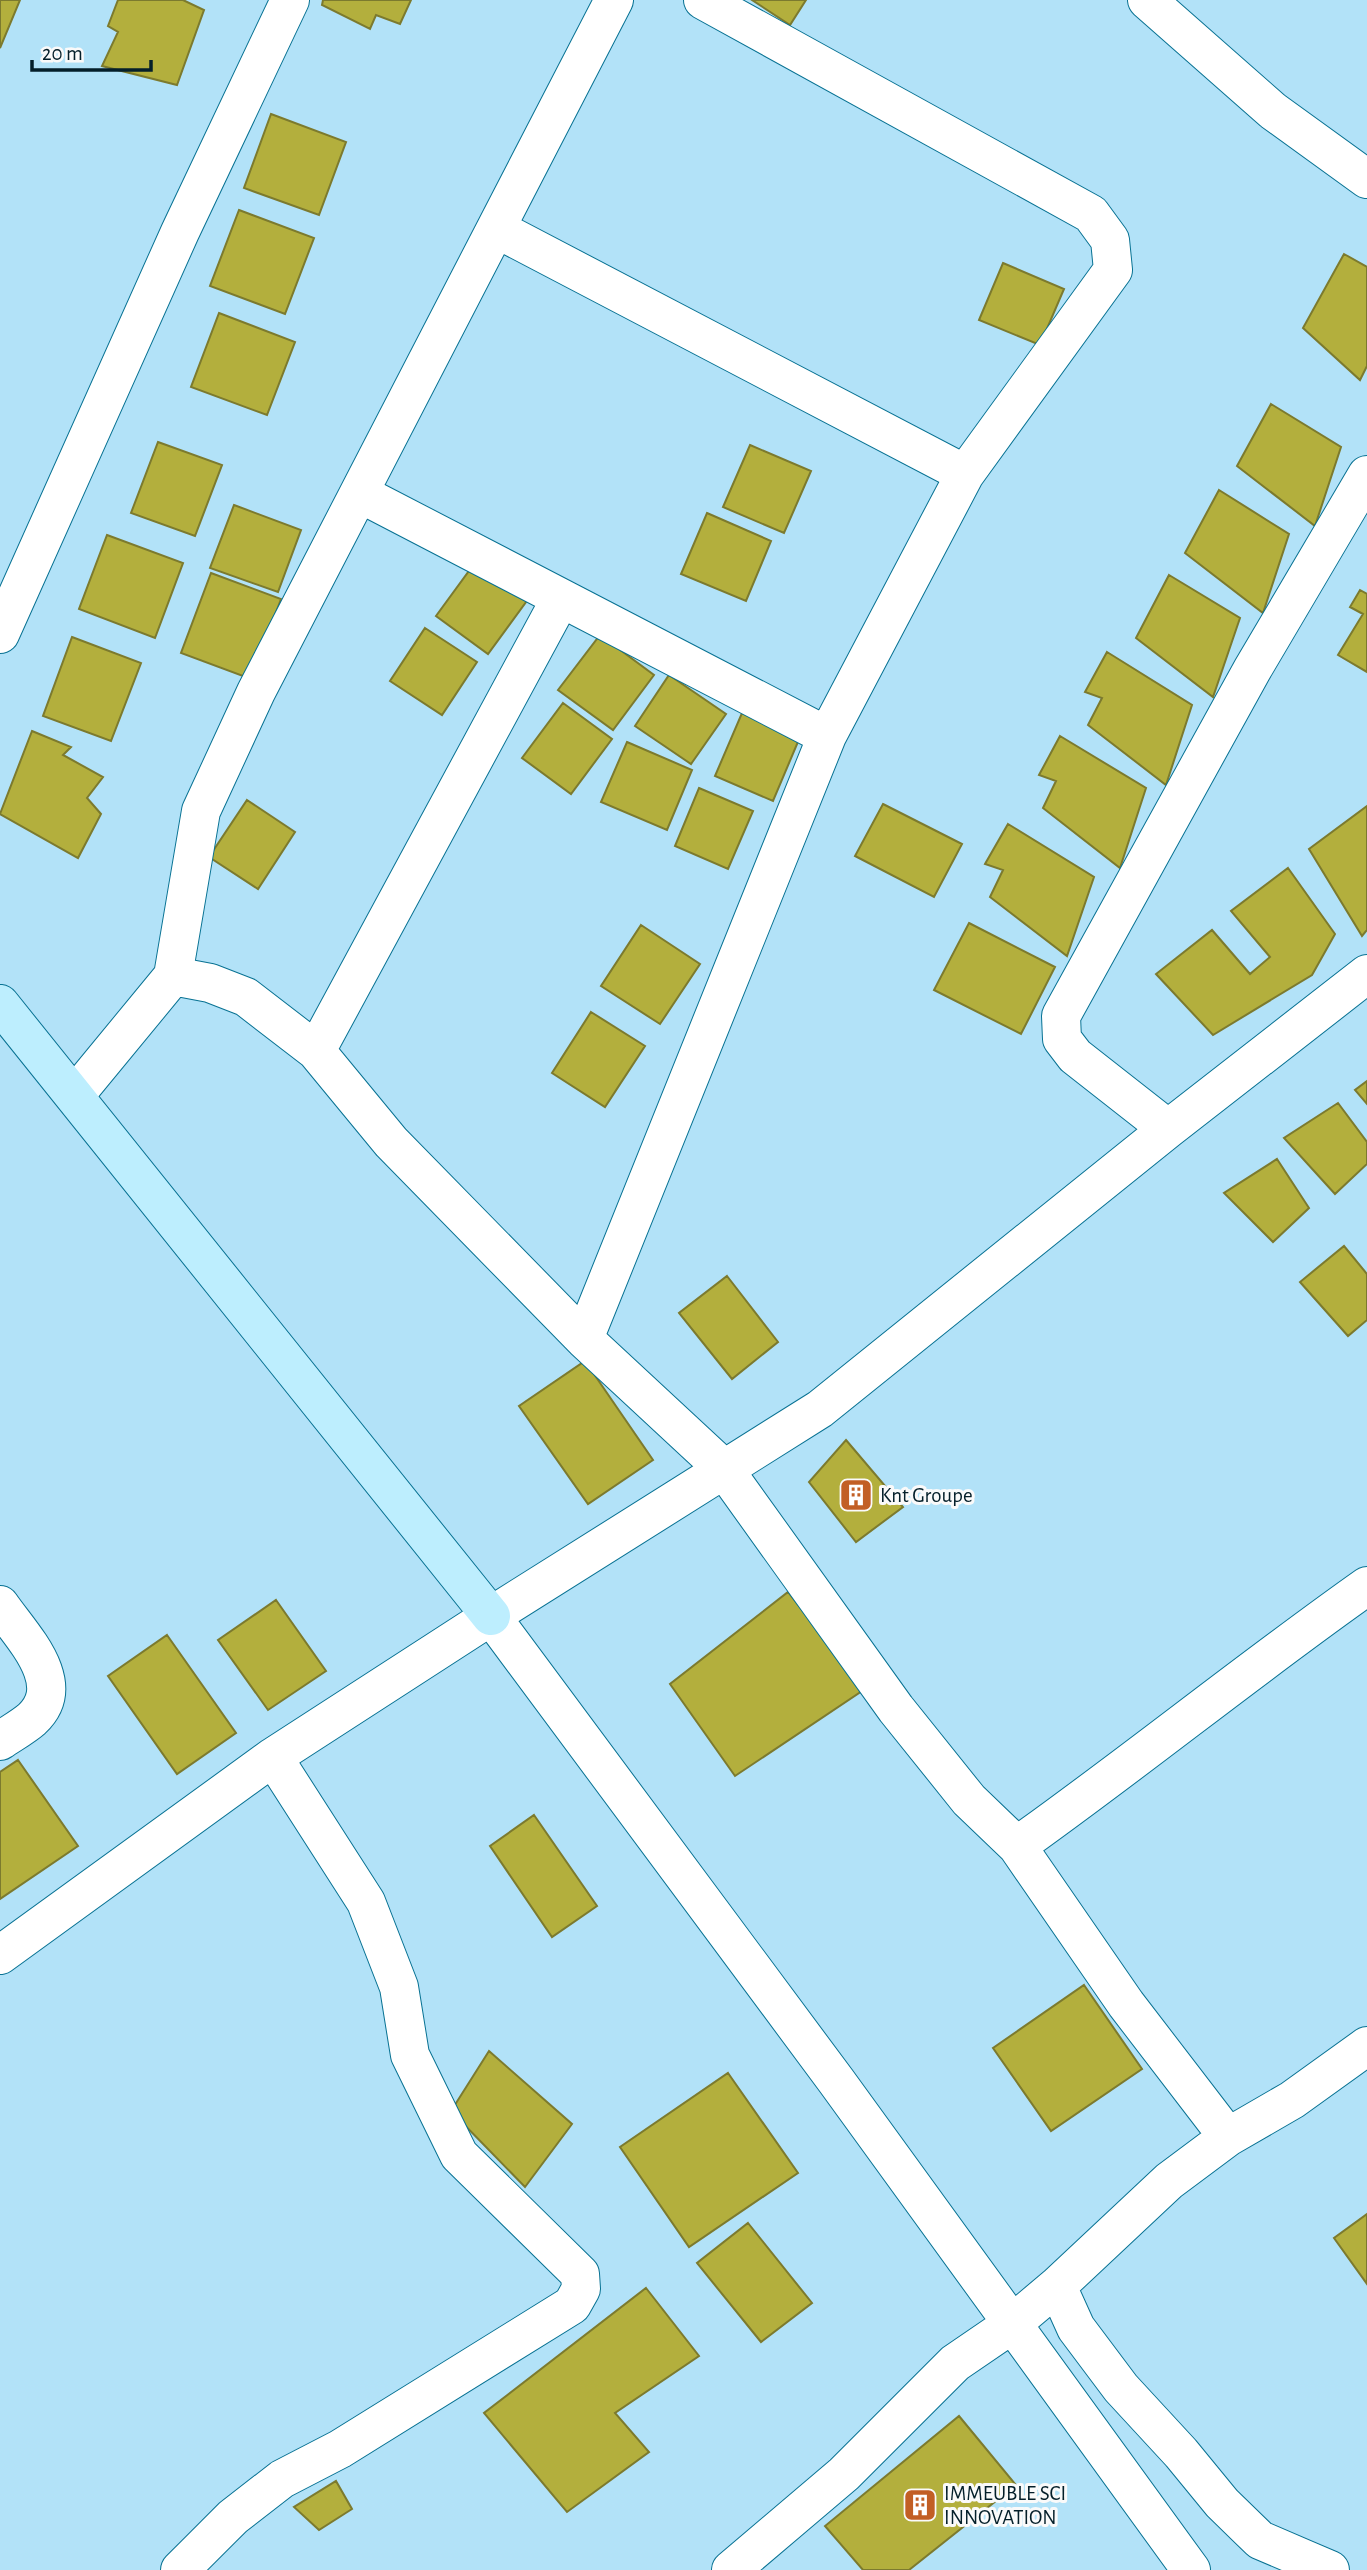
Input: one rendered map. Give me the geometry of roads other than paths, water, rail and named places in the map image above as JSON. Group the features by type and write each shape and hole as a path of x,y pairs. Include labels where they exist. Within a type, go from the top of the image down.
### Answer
{"street":[{"path":"0,634 174,244 290,0"},
{"path":"75,1095 173,976 201,811 256,692 614,0"},
{"path":"584,1339 827,736 965,474 1112,270 1110,240 1091,214 703,0"},
{"path":"1147,0 1273,111 1367,179"},
{"path":"497,229 965,474"},
{"path":"1168,1129 1075,1056 1062,1040 1061,1017 1252,670 1367,475"},
{"path":"359,493 827,736"},
{"path":"316,1051 561,598"},
{"path":"0,1955 273,1757 820,1409 1168,1129 1367,974"},
{"path":"173,976 210,984 246,997 316,1051 391,1142 584,1339 724,1469 896,1709 969,1800 1017,1846 1126,2004 1228,2137"},
{"path":"0,1004 491,1616 1191,2570"},
{"path":"1017,1846 1109,1780 1264,1658 1367,1586"},
{"path":"0,1605 46,1673 47,1699 33,1718 0,1741"},
{"path":"180,2570 233,2517 282,2479 340,2449 572,2305 581,2289 580,2274 459,2155 410,2055 399,1987 366,1902 273,1757"},
{"path":"731,2570 844,2474 955,2363 1012,2324 1057,2286 1169,2180 1228,2137 1292,2100 1367,2046"},
{"path":"1057,2286 1076,2328 1121,2388 1181,2453 1222,2503 1260,2540 1331,2570"}],"place":[{"name":"Knt Groupe","path":"856,1495"},
{"name":"IMMEUBLE SCI INNOVATION","path":"920,2505"}]}
